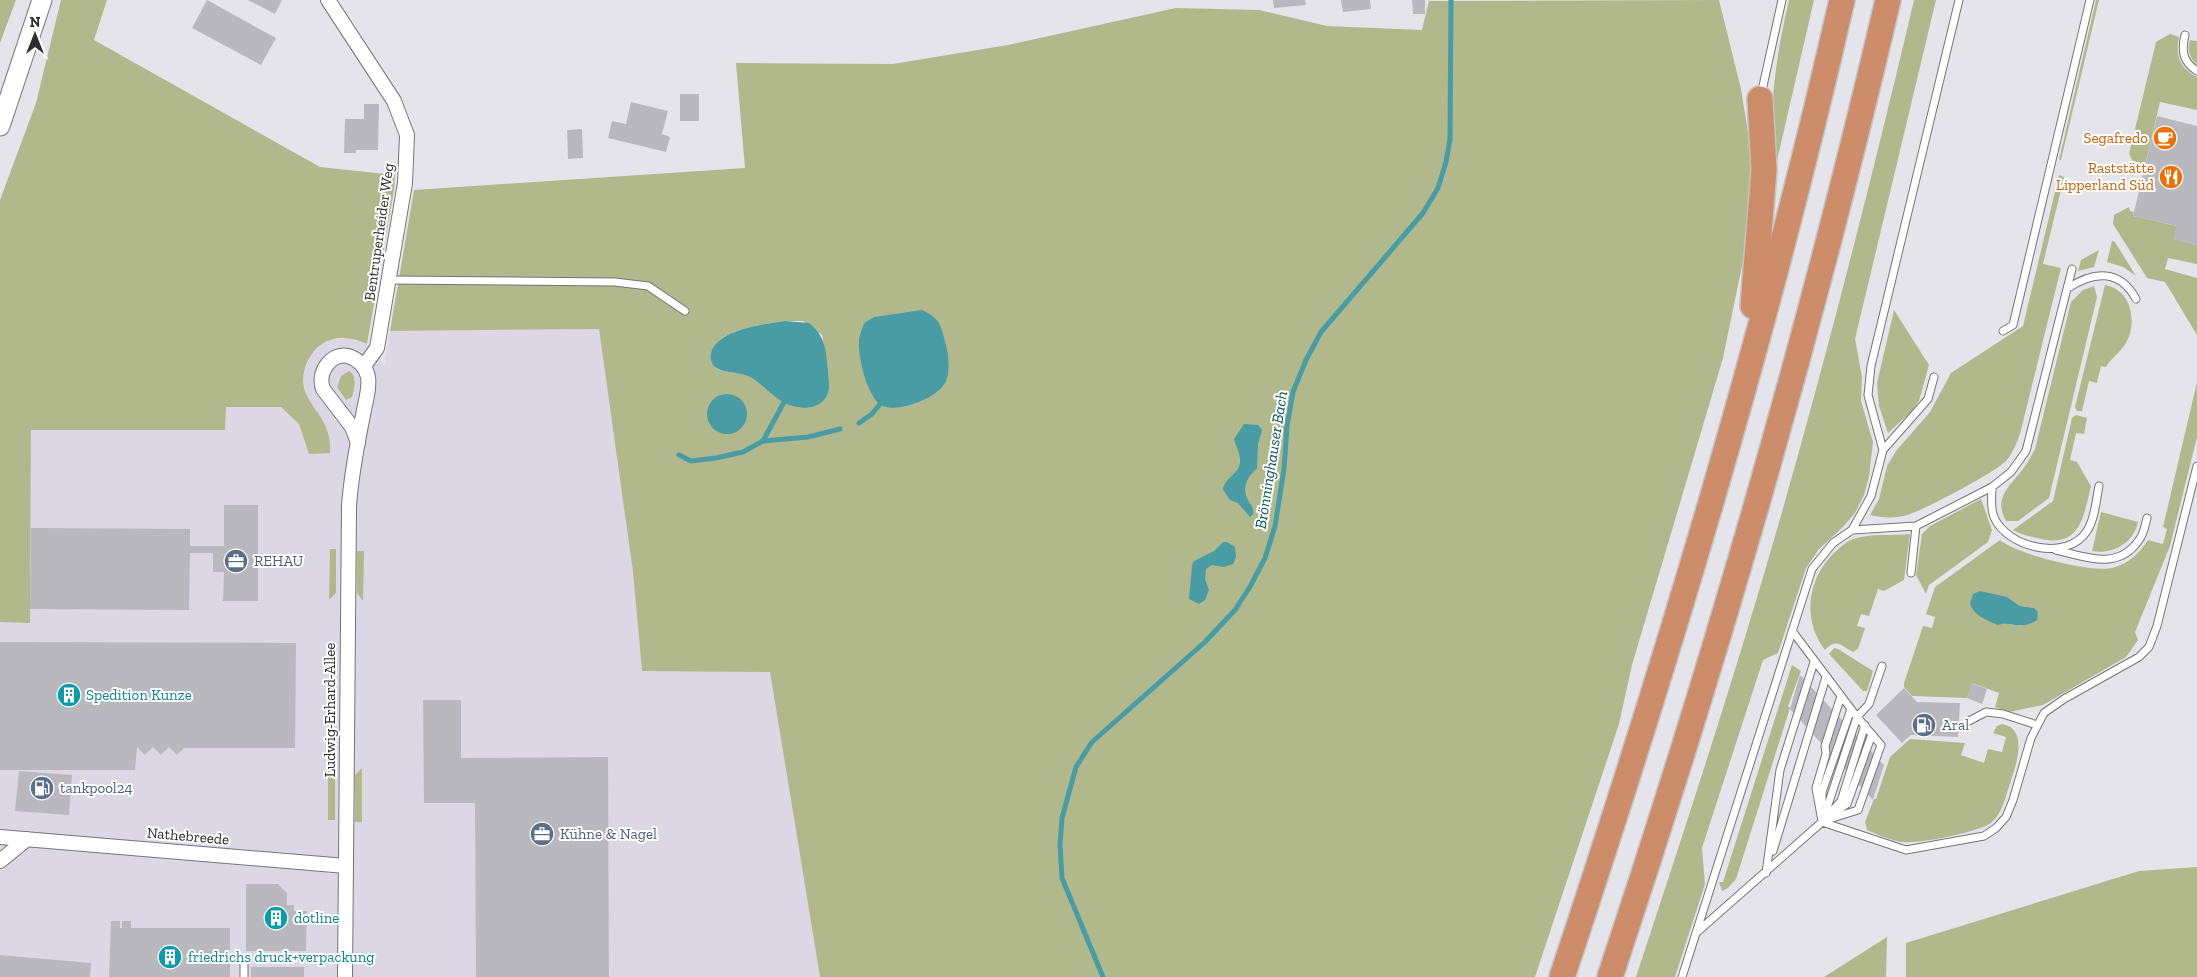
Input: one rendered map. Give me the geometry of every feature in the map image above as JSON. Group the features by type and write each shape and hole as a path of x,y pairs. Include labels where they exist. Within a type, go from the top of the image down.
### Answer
{"highway":[{"path":"1562,977 1656,688 1747,371 1790,210 1842,0"},
{"path":"1610,977 1652,852 1737,574 1794,372 1888,0"},
{"path":"1747,371 1764,170 1760,99"}],"main road":[{"path":"0,126 42,0"}],"street":[{"name":"Bentruperheider Weg","path":"328,0 394,101 407,135 405,183 377,348 364,366"},
{"path":"358,443 352,426 323,389 321,377 329,362 336,357 345,356 354,359 364,366"},
{"name":"Ludwig-Erhard-Allee","path":"345,977 348,522 350,491 368,381 364,366"},
{"name":"Nathebreede","path":"0,837 346,866"},
{"path":"0,861 27,839"}],"lane":[{"path":"1760,99 1782,0"},
{"path":"1883,450 1868,395 1871,366 1959,0"},
{"path":"2003,331 2013,325 2090,0"},
{"path":"2185,35 2183,55 2187,64 2197,71"},
{"path":"1852,530 1916,526 1992,487 2011,472 2026,451 2072,269"},
{"path":"2068,288 2088,278 2112,277 2129,286 2136,299"},
{"path":"389,280 615,282 648,286 685,311"},
{"path":"1682,977 1812,570 1832,543 1852,530 1871,496 1883,450 1928,399 1934,377"},
{"path":"1822,822 1906,850 1984,836 1996,828 2006,817 2014,800 2037,725 2044,713 2064,699 2139,657 2150,647 2197,466"},
{"path":"2053,550 2071,545 2081,539 2087,531 2099,486"},
{"path":"1992,487 1993,516 1999,527 2009,537 2053,550 2102,561 2112,559 2127,552 2140,539 2148,518"},
{"path":"1911,573 1916,526"},
{"path":"1793,632 1814,662 1881,745 1858,810 1822,822"},
{"path":"1766,873 1780,770 1814,662"},
{"path":"1822,822 1857,717 1869,704 1882,666"},
{"path":"1766,873 1826,677"},
{"path":"1822,822 1816,788 1826,754 1825,746 1841,696"},
{"path":"1822,822 1822,792 1851,709"},
{"path":"1969,721 1986,712 2003,714 2037,725"},
{"path":"1696,933 1766,873 1822,822 1841,801 1865,725"},
{"path":"1822,822 1847,804 1872,734"},
{"path":"244,964 244,977"}],"shaded area":[{"path":"599,329 633,572 642,671 770,671 820,977 0,977 0,622 30,622 31,430 225,430 226,407 281,407 299,424 309,454 311,403 306,394 303,376 309,358 322,344 330,340 349,338 367,344 379,356 384,366 390,331"}],"green space":[{"path":"0,0 16,0 0,43"},
{"path":"61,0 107,0 94,40 320,167 395,175 394,190 367,344 344,338 327,341 316,349 305,368 304,389 326,427 330,441 330,453 309,454 299,424 281,407 226,407 225,430 31,430 30,623 0,622 0,200 36,103"},
{"path":"1719,0 1741,89 1749,138 1751,173 1750,222 1723,358 1632,665 1619,724 1535,977 820,977 770,672 642,671 633,572 599,329 390,331 414,190 745,168 736,63 893,64 1008,45 1176,8 1259,10 1327,26 1422,30 1429,1","holes":["785,321 803,321 822,335 828,371 784,402 750,376 720,370 712,364 711,354 715,346 721,339 731,333 754,326"]},
{"path":"1789,0 1814,0 1773,178 1772,110 1776,67"},
{"path":"1914,0 1936,0 1855,339 1862,377 1861,401 1873,442 1869,477 1864,495 1855,513 1819,549 1806,568 1778,653 1763,660 1702,848 1705,884 1675,977 1636,977 1728,692 1780,519 1850,260"},
{"path":"2096,0 2099,0 2061,160 2059,160"},
{"path":"2170,34 2179,37 2178,55 2180,61 2186,70 2197,77 2197,110 2160,102 2143,174 2139,173 2129,154 2156,42"},
{"path":"2190,40 2197,41 2197,65 2189,53"},
{"path":"2059,175 2064,177 2043,264 2061,268 2020,434 2012,452 2006,461 1988,474 1925,508 1900,517 1870,515 1879,499 1887,466 1896,451 1930,412 1951,373 2023,326"},
{"path":"2129,207 2130,211 2134,212 2133,216 2177,226 2174,239 2197,245 2197,264 2168,258 2165,269 2197,278 2197,335 2165,282 2147,278 2113,224 2114,215"},
{"path":"2112,241 2115,242 2136,276 2123,267 2107,262"},
{"path":"2099,250 2094,267 2078,271 2081,260"},
{"path":"2105,285 2121,293 2130,308 2130,335 2124,346 2106,367 2101,366 2097,383 2089,381 2082,411 2077,411 2075,407"},
{"path":"2094,286 2097,297 2049,498 2018,521 2006,521 2002,513 2002,499 2008,487 2025,467 2035,449 2071,302 2083,290"},
{"path":"1894,310 1929,365 1919,401 1911,412 1888,433 1879,406 1877,383"},
{"path":"349,371 354,376 354,386 352,397 346,400 337,387 341,376"},
{"path":"2197,382 2197,437 2170,546 2135,632 2138,640 2126,657 2043,705 2009,712 1995,707 1999,693 1972,683 1967,698 1912,696 1904,687 1923,626 1932,628 1935,617 1926,614 1935,587 2000,540 2021,551 2054,561 2102,569 2112,568 2133,558 2148,540 2163,544 2167,529 2163,527","holes":["2013,601 2020,606 2034,608 2022,626 2002,623"]},
{"path":"2076,415 2087,418 2084,434 2076,433 2070,460 2077,462 2091,486 2083,517 2073,534 2055,540 2031,537 2013,530 2053,501 2072,418"},
{"path":"1981,499 1992,530 1988,542 1929,585 1926,594 1916,575 1922,534 1930,526"},
{"path":"2101,512 2138,522 2132,536 2121,546 2107,551 2092,551"},
{"path":"1910,534 1904,580 1884,591 1878,589 1869,616 1861,614 1857,626 1865,628 1858,649 1853,652 1842,645 1833,644 1825,650 1813,626 1811,600 1813,587 1825,563 1841,547 1853,539 1874,535"},
{"path":"330,549 336,549 336,593 329,600"},
{"path":"357,551 364,551 363,601 357,593"},
{"path":"1834,648 1873,671 1867,691 1863,691 1829,654"},
{"path":"1792,665 1801,671 1788,706 1790,708 1736,879 1728,888 1722,891 1719,882 1723,882"},
{"path":"2002,724 2011,727 2016,733 2018,750 2015,768 2003,804 1999,814 1992,822 1976,830 1911,842 1894,840 1867,830 1865,822 1874,799 1876,799 1890,757 1910,739 1965,743 1961,755 1984,763 1988,749 2002,752 2006,737 1993,733 1997,726"},
{"path":"328,767 335,774 335,820 328,820"},
{"path":"362,768 362,822 355,822 355,775"},
{"path":"2197,867 2197,977 1906,977 1906,943 2139,871"},
{"path":"1887,937 1886,977 1824,977"}],"water":[{"path":"922,310 937,320 943,333 948,361 946,382 931,396 914,404 895,408 881,405 876,400 864,376 860,357 859,342 864,323 874,317"},
{"path":"785,321 809,323 822,338 828,370 829,391 825,399 815,406 803,408 785,403 752,378 719,369 712,363 711,353 715,345 722,338 743,329"},
{"path":"723,394 731,394 738,397 744,403 747,414 744,425 738,431 731,434 723,434 716,431 710,425 707,418 707,410 710,403 716,397"},
{"path":"1244,424 1258,425 1262,430 1258,444 1257,468 1248,478 1245,486 1246,495 1253,510 1253,514 1250,517 1238,503 1230,500 1223,490 1226,482 1239,467 1240,457 1234,439"},
{"path":"1223,542 1227,542 1235,547 1236,557 1233,564 1224,567 1212,565 1206,569 1205,579 1209,590 1205,600 1199,604 1189,599 1192,565 1194,561 1214,551"},
{"path":"1980,591 2007,597 2020,606 2034,608 2038,612 2037,620 2020,626 1998,625 1985,619 1974,611 1970,603 1973,594"}],"building":[{"path":"207,0 276,38 261,65 192,28"},
{"path":"248,0 282,0 275,14"},
{"path":"1273,0 1305,0 1306,5 1274,8"},
{"path":"1341,0 1370,0 1371,9 1343,12"},
{"path":"1412,0 1425,0 1425,14 1413,14"},
{"path":"680,94 699,94 699,121 680,121"},
{"path":"631,102 668,111 662,134 670,137 666,152 608,138 612,121 626,124"},
{"path":"364,104 379,104 378,150 356,150 356,153 344,153 345,119 364,119"},
{"path":"2157,116 2197,126 2197,245 2173,239 2177,226 2133,216"},
{"path":"582,129 583,158 568,159 567,130"},
{"path":"224,505 258,505 258,601 223,601 224,572 213,572 213,553 190,553 189,610 30,609 31,528 190,529 190,546 224,546"},
{"path":"0,642 296,643 295,748 184,748 177,755 169,747 161,755 153,747 145,755 137,747 135,770 0,770"},
{"path":"1800,675 1884,765 1873,800 1790,709"},
{"path":"1971,683 1987,689 1982,704 1967,698"},
{"name":"Aral","path":"1904,688 1917,702 1960,703 1958,737 1911,735 1902,743 1876,715"},
{"name":"Kühne & Nagel","path":"423,700 461,700 461,758 608,757 609,977 476,977 475,803 424,803"},
{"path":"19,771 72,775 69,815 15,811"},
{"name":"dotline","path":"246,884 278,884 287,893 287,905 294,905 294,911 307,911 306,951 246,951"},
{"name":"friedrichs druck+verpackung","path":"111,921 120,921 120,928 122,928 122,921 131,921 131,928 230,928 230,977 109,977"},
{"path":"0,955 91,963 90,977 0,977"},
{"path":"251,967 304,967 304,977 251,977"}],"waterway":[{"name":"Brönninghauser Bach","path":"1103,977 1062,878 1060,845 1062,818 1076,767 1092,742 1205,642 1235,610 1265,558 1275,526 1293,392 1306,360 1321,332 1423,213 1438,188 1446,162 1450,139 1451,0"},
{"path":"763,441 784,402"},
{"path":"859,423 872,414 880,404"},
{"path":"679,455 691,461 716,458 743,452 763,441 808,437 840,429"}],"place":[{"name":"Segafredo","path":"2165,138"},
{"name":"Raststätte Lipperland Süd","path":"2171,177"},
{"name":"REHAU","path":"236,561"},
{"name":"Spedition Kunze","path":"69,695"},
{"name":"Aral","path":"1924,725"},
{"name":"tankpool24","path":"42,788"},
{"name":"Kühne & Nagel","path":"542,834"},
{"name":"dotline","path":"276,918"},
{"name":"friedrichs druck+verpackung","path":"170,957"}]}
